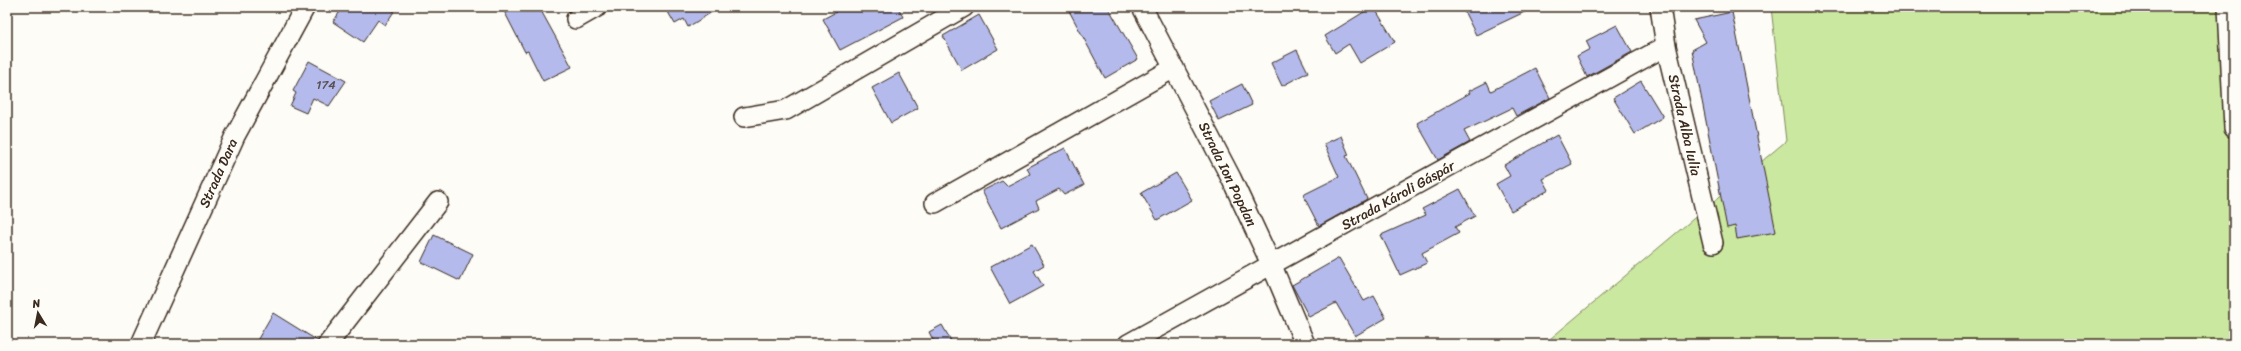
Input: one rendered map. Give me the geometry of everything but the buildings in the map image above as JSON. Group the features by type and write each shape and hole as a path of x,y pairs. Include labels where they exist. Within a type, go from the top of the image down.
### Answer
{"street":[{"name":"Strada Dara","path":"141,344 235,136 305,7"},
{"path":"576,19 597,7"},
{"path":"744,117 786,110 964,7"},
{"name":"Strada Alba Iulia","path":"1660,7 1666,46 1713,243"},
{"path":"2228,7 2234,128"},
{"name":"Strada Ion Popdan","path":"1147,9 1174,68 1231,178 1272,266 1305,344"},
{"name":"Strada Károli Gáspár","path":"1128,344 1272,266 1666,46"},
{"path":"935,203 1174,68"},
{"path":"328,344 438,202"}],"green space":[{"path":"1771,7 2234,7 2234,344 1544,344 1786,141"}]}
